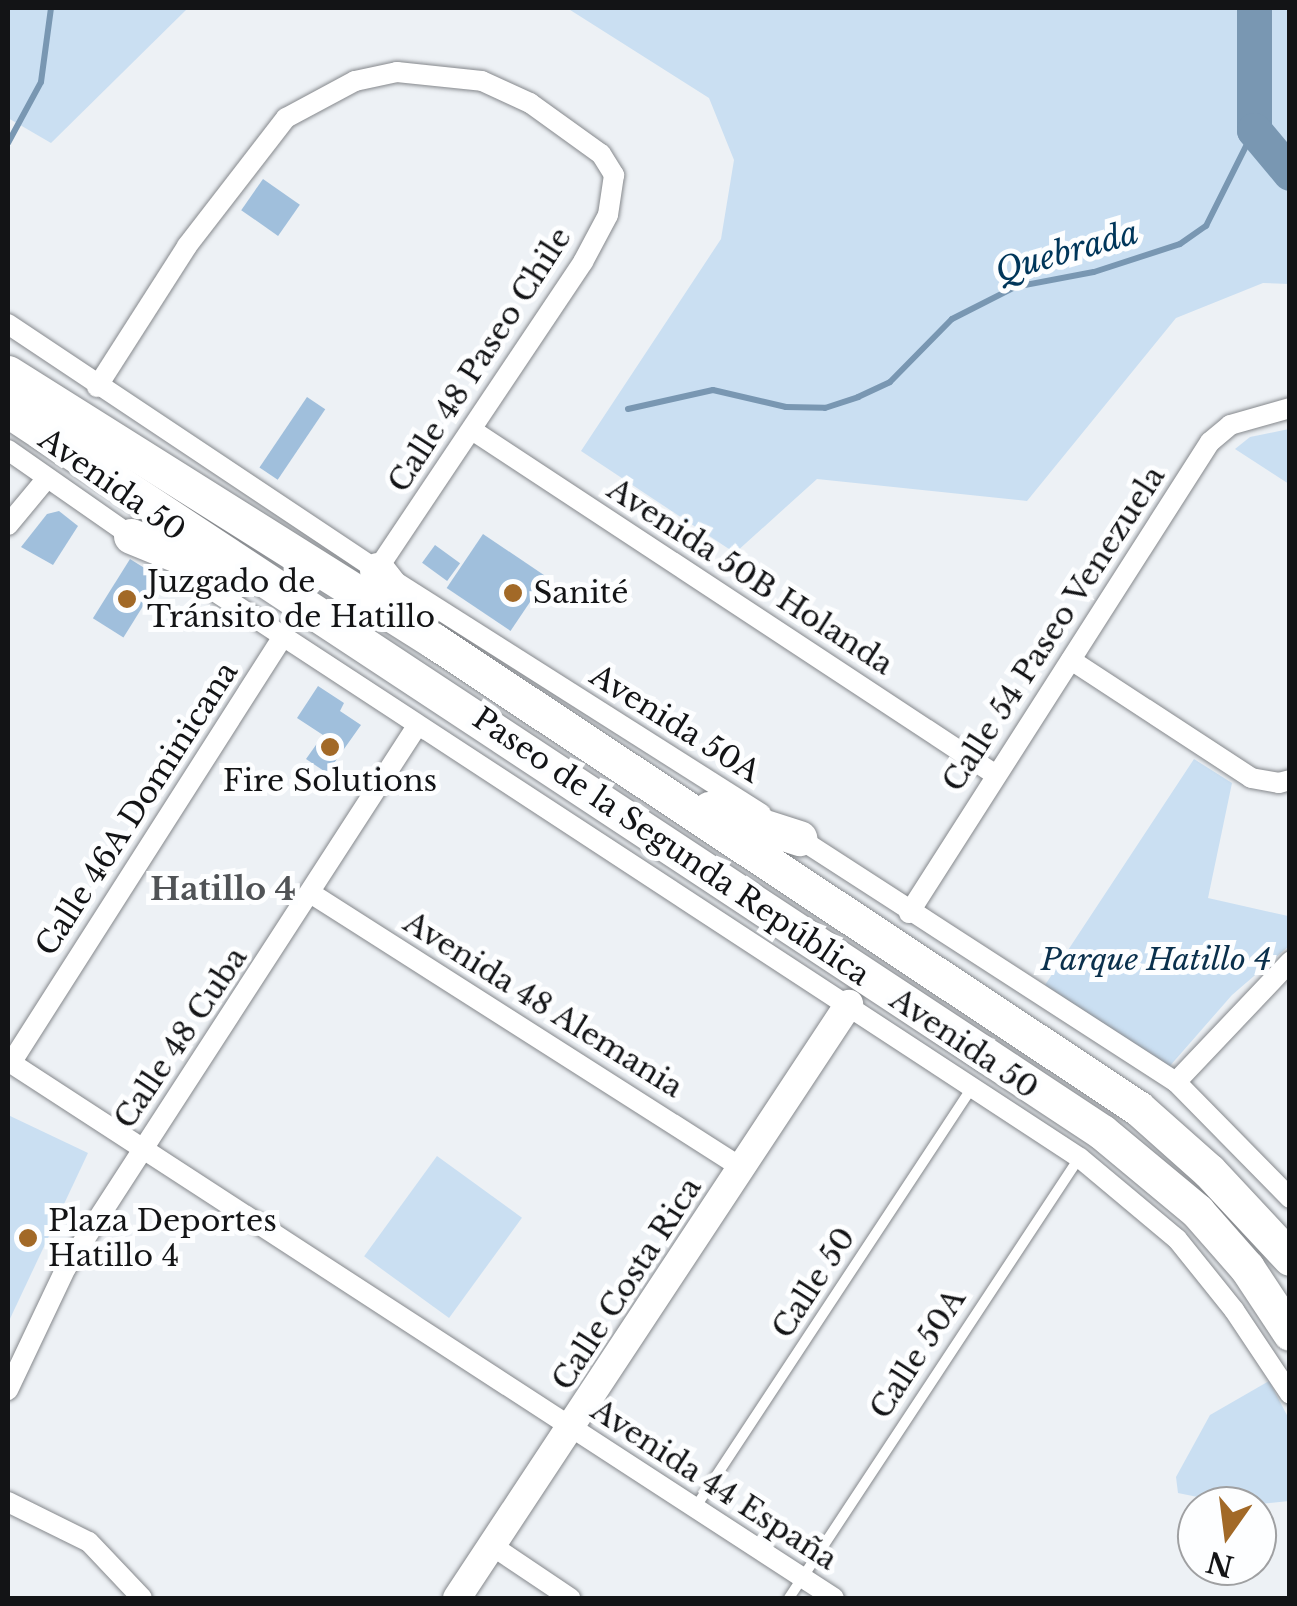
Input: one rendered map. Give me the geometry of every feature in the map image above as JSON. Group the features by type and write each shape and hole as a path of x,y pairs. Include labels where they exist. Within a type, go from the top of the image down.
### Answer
{"highway":[{"name":"Paseo de la Segunda República","path":"8,372 434,641 1138,1108 1174,1136 1284,1250"},
{"name":"Paseo de la Segunda República","path":"8,410 1102,1132 1196,1210 1247,1268 1290,1333"},
{"path":"131,536 312,610"},
{"path":"377,570 434,641"},
{"path":"667,795 799,838"}],"main road":[{"name":"Calle Costa Rica","path":"457,1598 849,1004"}],"street":[{"name":"Calle 48 Paseo Chile","path":"97,387 187,246 286,118 354,80 397,72 482,81 530,103 601,154 614,175 614,194 597,238 377,570"},
{"name":"Avenida 50A","path":"8,324 97,387 377,570 1176,1082 1290,1198"},
{"name":"Calle 54 Paseo Venezuela","path":"909,913 1210,442 1230,425 1283,408"},
{"name":"Avenida 50B Holanda","path":"472,430 996,775"},
{"name":"Avenida 50","path":"8,450 282,638 1080,1158 1177,1239 1234,1310 1290,1394"},
{"path":"8,525 47,478"},
{"name":"Calle 46A Dominicana","path":"9,1062 282,638"},
{"path":"1071,660 1251,778 1284,782"},
{"name":"Calle 48 Cuba","path":"8,1390 66,1268 418,726"},
{"name":"Avenida 48 Alemania","path":"312,894 742,1168"},
{"path":"1176,1082 1290,962"},
{"name":"Avenida 44 España","path":"9,1062 834,1598"},
{"path":"8,1502 89,1542 142,1598"},
{"path":"494,1547 570,1598"}],"lane":[{"name":"Calle 50","path":"695,1508 974,1086"},
{"name":"Calle 50A","path":"789,1598 1080,1158"}],"green space":[{"path":"8,8 188,8 51,143 8,118"},
{"path":"567,8 1289,8 1289,284 1263,283 1176,318 1027,501 817,479 735,553 581,451 721,239 734,160 709,98"},
{"path":"1289,429 1289,484 1235,449 1250,437"},
{"name":"Parque Hatillo 4","path":"1194,759 1232,783 1208,898 1288,916 1289,946 1232,995 1169,1067 1045,985"},
{"name":"Plaza Deportes Hatillo 4","path":"8,1115 88,1153 8,1323"},
{"path":"437,1156 522,1218 449,1318 364,1256"},
{"path":"1269,1381 1289,1419 1289,1501 1277,1502 1277,1486 1177,1486 1176,1477 1210,1415"}],"building":[{"path":"263,179 300,205 278,236 241,210"},
{"path":"307,397 325,409 278,480 259,467"},
{"path":"59,511 78,526 53,565 21,547 47,514"},
{"path":"483,534 547,577 510,631 447,588"},
{"path":"435,545 460,563 447,581 422,563"},
{"name":"Juzgado de Tránsito de Hatillo","path":"130,559 161,578 123,637 93,618"},
{"path":"318,686 344,703 340,711 361,725 327,773 306,759 323,735 297,718"}],"waterway":[{"name":"Quebrada","path":"8,143 41,82 51,8"},
{"path":"1254,8 1254,130 1290,173"},
{"name":"Quebrada","path":"628,409 713,390 786,407 825,408 858,397 890,382 952,319 1015,287 1094,272 1180,244 1206,226 1254,130"}],"place":[{"name":"Sanité","path":"513,593"},
{"name":"Juzgado de Tránsito de Hatillo","path":"127,599"},
{"name":"Fire Solutions","path":"330,747"},
{"name":"Plaza Deportes Hatillo 4","path":"28,1238"}],"district":[{"name":"Hatillo 4","path":"223,889"}]}
